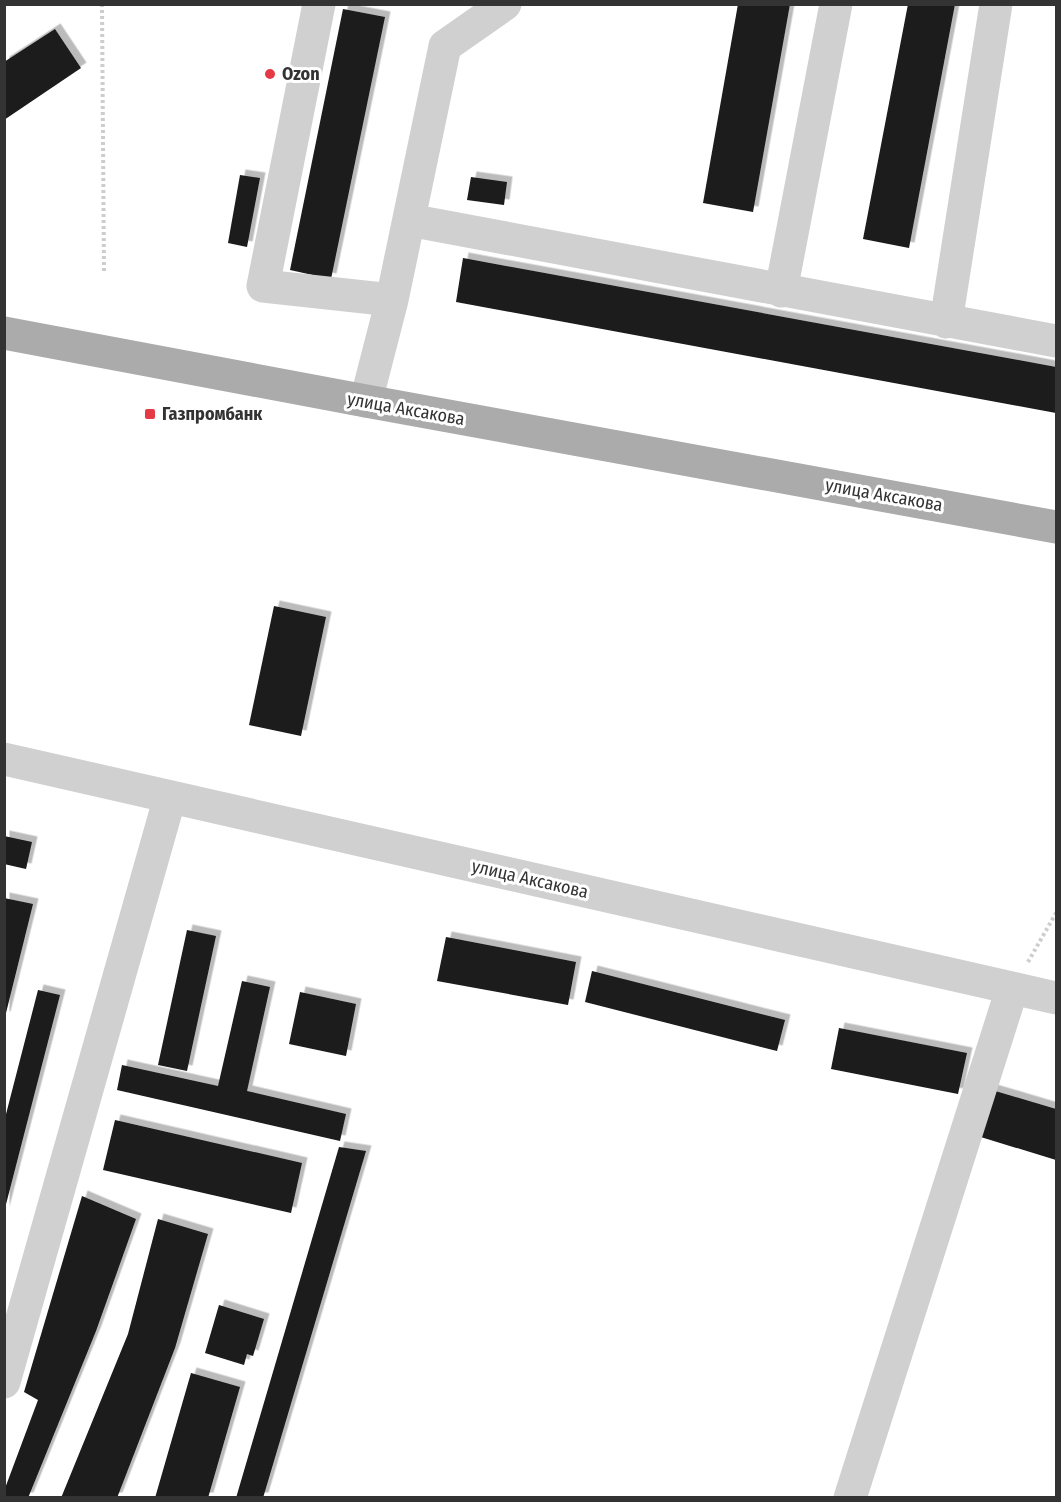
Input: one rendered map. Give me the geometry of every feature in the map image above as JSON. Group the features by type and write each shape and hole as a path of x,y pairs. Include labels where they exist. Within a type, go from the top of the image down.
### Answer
{"main road":[{"name":"улица Аксакова","path":"4,333 1056,527"}],"street":[{"path":"319,4 263,286 392,300"},
{"path":"366,401 392,300 445,46 505,4"},
{"path":"781,291 836,4"},
{"path":"946,322 996,4"},
{"path":"409,220 1056,341"},
{"name":"улица Аксакова","path":"4,759 1056,998"},
{"path":"4,1382 170,797"},
{"path":"850,1497 1012,989"}],"path":[{"path":"102,4 104,272"},
{"path":"1012,989 1056,913"}],"building":[{"path":"738,4 790,4 753,212 703,203"},
{"path":"908,4 955,4 909,248 863,239"},
{"path":"343,9 385,17 331,279 290,270"},
{"path":"55,29 81,68 4,120 4,62"},
{"path":"240,175 260,178 247,247 228,243"},
{"path":"471,177 507,182 504,205 467,200"},
{"path":"463,258 1056,367 1056,413 456,302"},
{"path":"274,606 326,617 301,736 249,725"},
{"path":"4,836 32,842 26,869 4,864"},
{"path":"4,898 33,904 5,1017 4,1017"},
{"path":"187,930 216,936 187,1071 158,1065"},
{"path":"446,937 576,962 568,1005 437,981"},
{"path":"592,971 785,1020 777,1051 585,1002"},
{"path":"242,981 270,987 247,1091 346,1114 340,1141 117,1090 122,1065 218,1086"},
{"path":"38,990 60,995 4,1212 4,1122"},
{"path":"300,992 356,1004 346,1056 289,1044"},
{"path":"839,1028 967,1053 958,1094 831,1069"},
{"path":"985,1088 1056,1109 1056,1160 971,1134"},
{"path":"115,1120 302,1163 291,1213 103,1170"},
{"path":"339,1147 366,1151 263,1498 236,1498"},
{"path":"82,1196 136,1219 96,1331 28,1498 4,1498 4,1491 38,1400 24,1392"},
{"path":"158,1219 208,1234 175,1348 117,1498 61,1498 128,1334"},
{"path":"219,1305 264,1319 253,1356 247,1354 244,1365 205,1353"},
{"path":"191,1373 240,1387 208,1498 155,1498"}],"place":[{"name":"Ozon","path":"270,74"},
{"name":"Газпромбанк","path":"150,414"}]}
